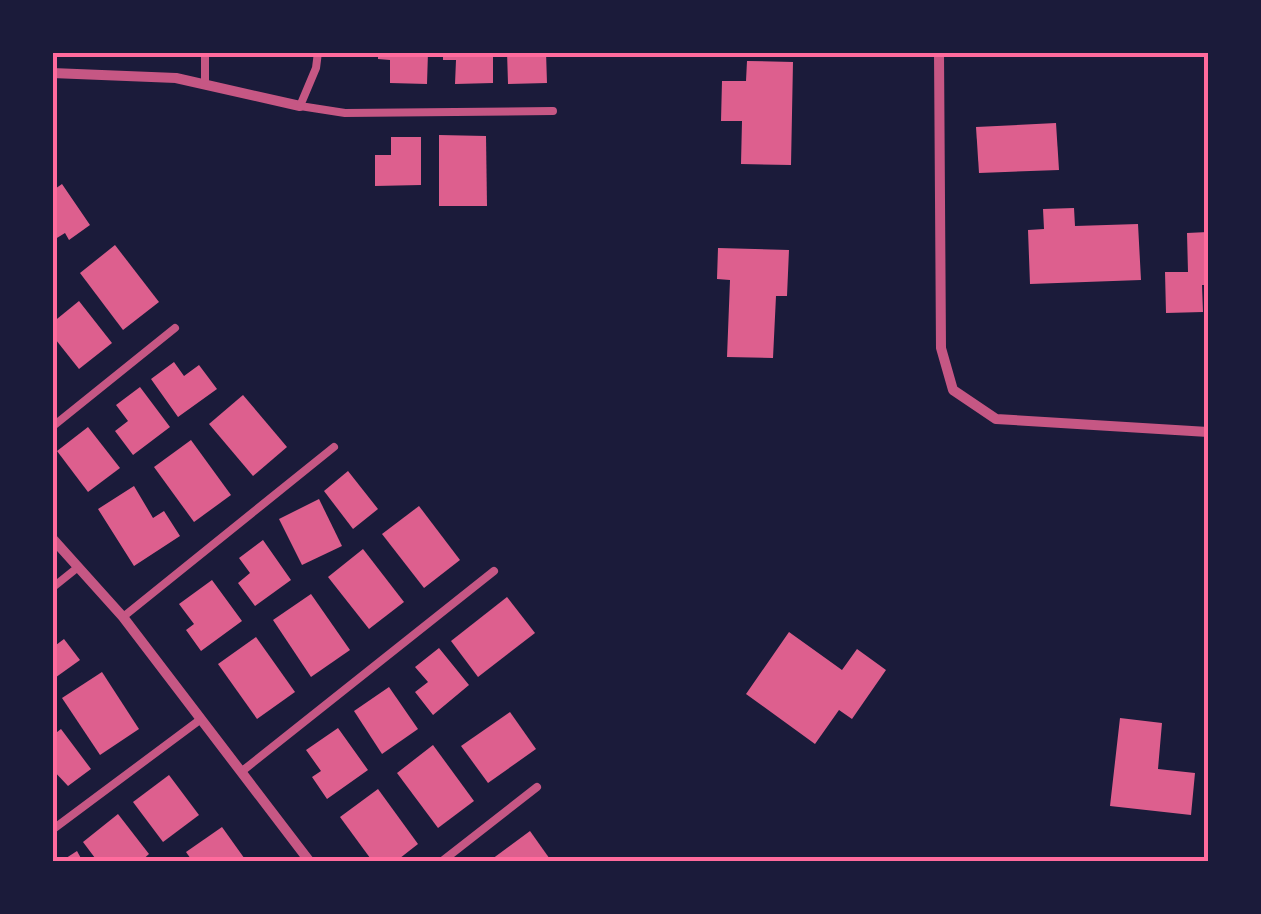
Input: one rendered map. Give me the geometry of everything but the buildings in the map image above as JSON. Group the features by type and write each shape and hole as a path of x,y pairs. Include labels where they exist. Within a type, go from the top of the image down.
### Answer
{"street":[{"path":"939,52 942,348 953,390 996,420 1208,432"},
{"path":"52,73 176,78 300,106"},
{"path":"52,538 123,617 310,862"}],"lane":[{"path":"205,52 205,85"},
{"path":"318,52 316,68 300,106 345,113 553,111"},
{"path":"52,427 175,328"},
{"path":"123,617 334,447"},
{"path":"52,588 77,568"},
{"path":"241,772 494,571"},
{"path":"52,830 201,719"},
{"path":"441,862 537,787"}]}
